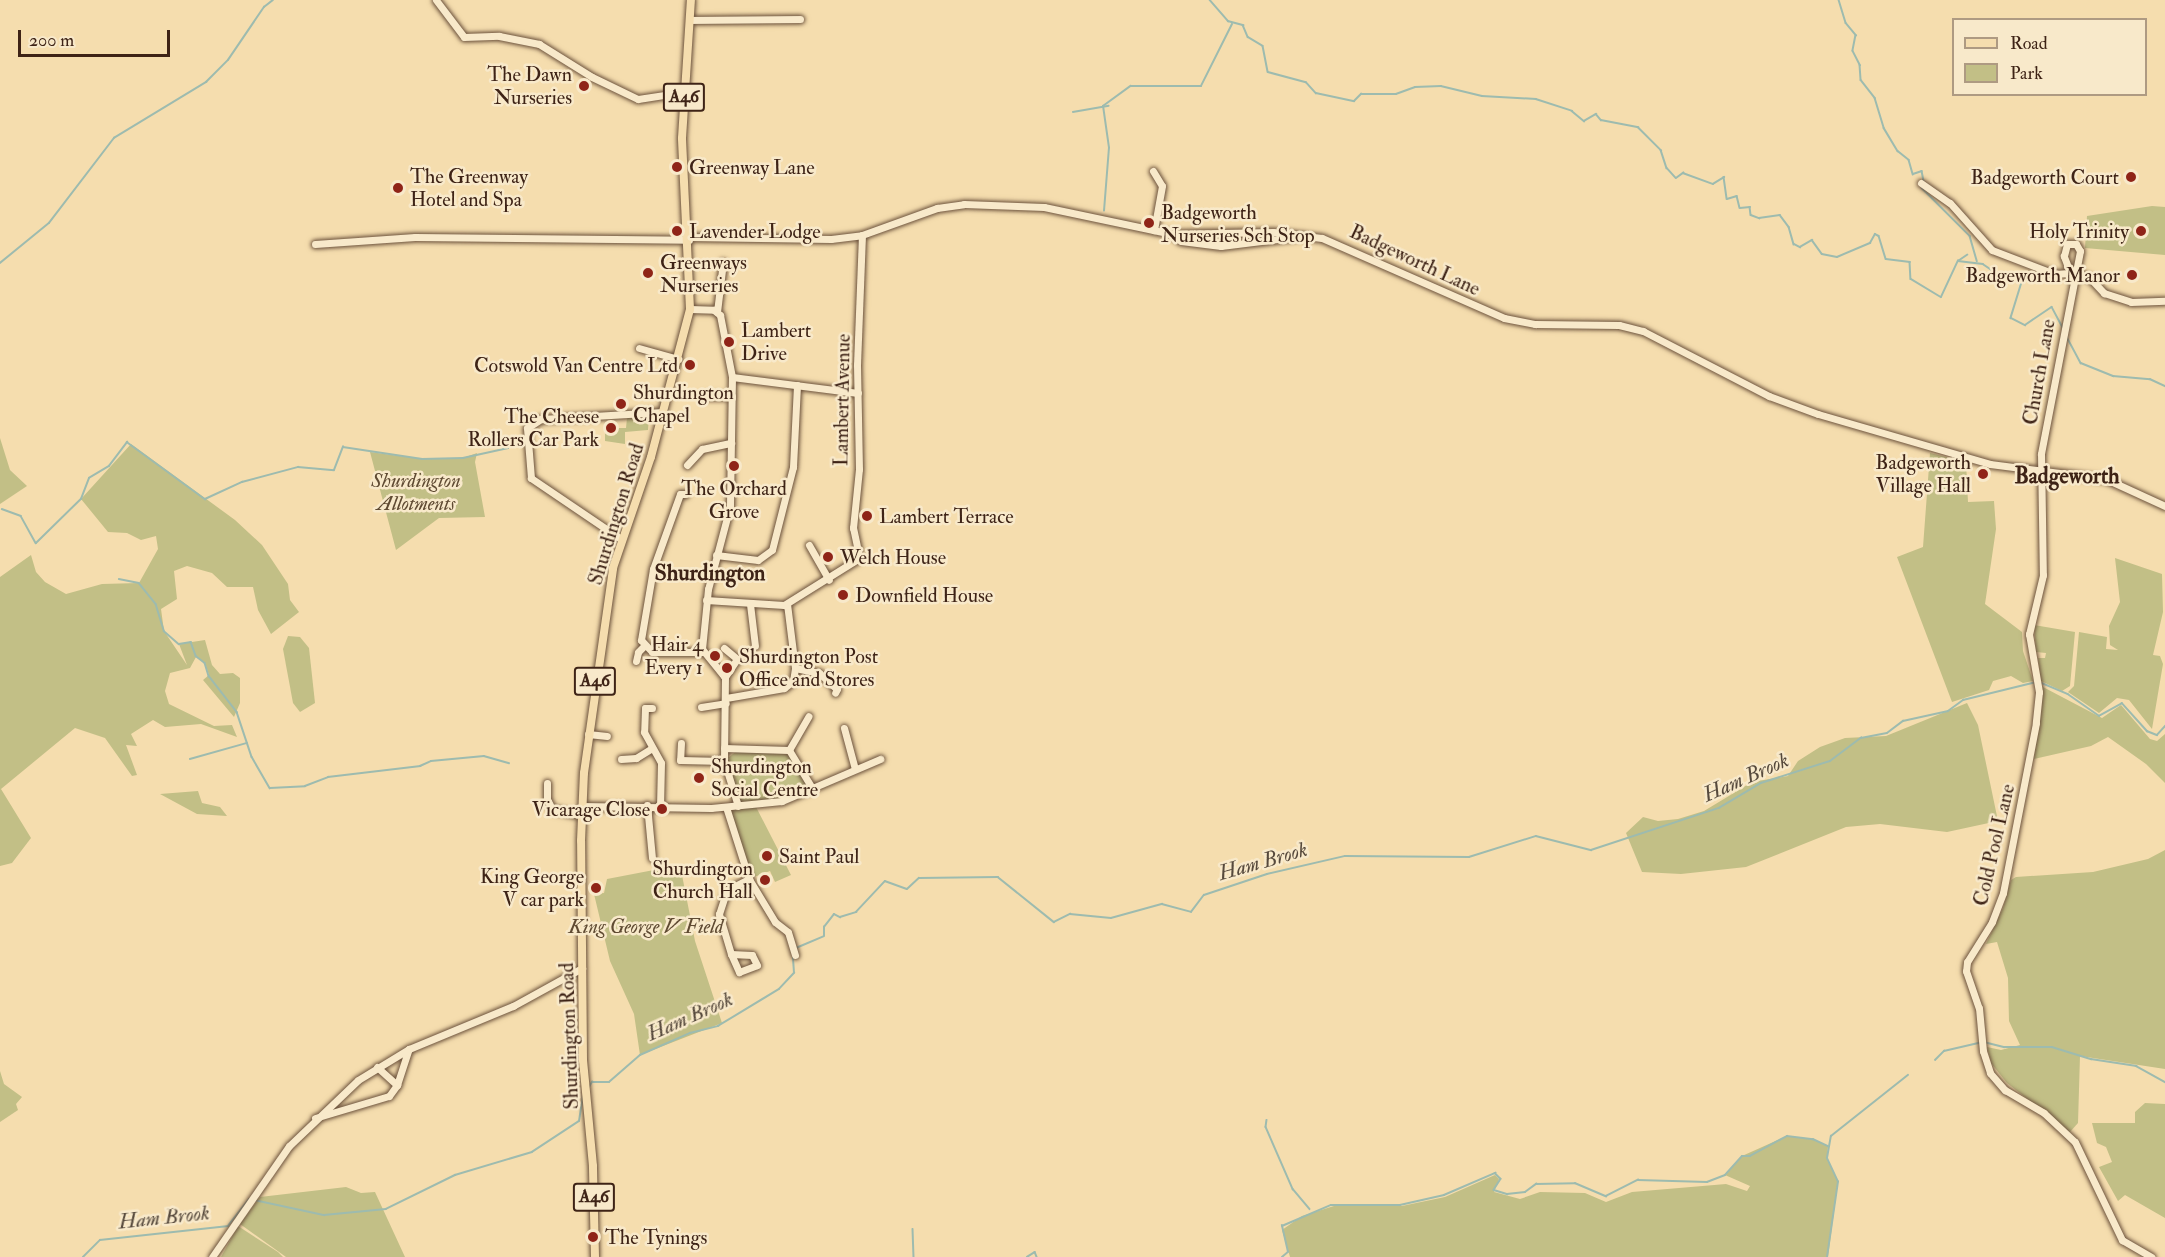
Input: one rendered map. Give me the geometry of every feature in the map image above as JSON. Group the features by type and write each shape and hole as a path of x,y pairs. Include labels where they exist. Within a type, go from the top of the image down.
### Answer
{"main road":[{"name":"Shurdington Road","path":"595,1257 593,1166 583,1060 582,811 588,734 608,593 621,539 663,412 690,309 689,239 683,173 684,92 691,0"}],"street":[{"path":"436,0 464,37 499,36 539,44 592,77 638,99 684,92"},
{"path":"689,20 800,19"},
{"path":"1153,171 1162,186 1154,230"},
{"path":"1925,185 1955,207 1992,250 2055,274 2090,278 2104,293 2131,302 2165,301"},
{"name":"Badgeworth Lane","path":"689,239 793,241 862,235 937,208 964,204 1044,207 1172,234 1305,235 1338,242 1504,318 1535,324 1619,325 1643,331 1769,396 1818,414 1990,464 2106,479 2165,506"},
{"path":"1172,234 1181,241 1221,246 1294,240 1305,235"},
{"name":"Lambert Avenue","path":"830,580 854,563 858,551 853,528 859,469 858,393 862,235"},
{"path":"315,244 415,237 689,239"},
{"path":"723,262 717,312 732,377 730,506 706,600 702,652 725,677"},
{"name":"Church Lane","path":"2042,472 2048,407 2073,275"},
{"path":"690,309 717,312"},
{"path":"639,348 678,359"},
{"path":"732,377 858,393"},
{"path":"716,555 755,560 769,555 786,500 793,467 797,385"},
{"path":"705,396 732,396"},
{"path":"621,539 531,478 527,428 540,419 663,412"},
{"path":"687,465 702,449 731,443"},
{"name":"Cold Pool Lane","path":"2042,472 2043,575 2029,634 2039,692 2036,723 2003,893 1992,922 1967,962 1966,971 1979,1008 1983,1051 1990,1073 2006,1090 2044,1113 2075,1142 2122,1240 2151,1257"},
{"path":"636,662 644,646 648,587 679,493"},
{"path":"706,600 750,604 787,604 830,580 809,545"},
{"path":"750,604 755,646"},
{"path":"701,707 787,687 794,679 795,668 787,604"},
{"path":"644,646 655,652 702,652"},
{"path":"724,648 737,659 725,677 724,761 738,806"},
{"path":"795,668 819,673 838,690"},
{"path":"644,708 644,732 662,769 660,806"},
{"path":"789,750 809,716"},
{"path":"844,728 855,770"},
{"path":"588,734 607,736"},
{"path":"681,743 680,760 724,761"},
{"path":"621,759 636,758 652,748"},
{"path":"724,748 789,750"},
{"path":"789,750 812,789"},
{"path":"547,783 547,799 552,809 582,811 647,805 726,807 782,801 880,759"},
{"path":"647,805 652,858"},
{"path":"726,807 749,879 775,922 788,932 795,955"},
{"path":"731,954 720,906 731,886 749,879"},
{"path":"212,1257 274,1166 314,1118 377,1067 409,1049 513,1006 582,968"},
{"path":"314,1118 382,1100 397,1085 409,1049"},
{"path":"377,1067 397,1085"}],"green space":[{"path":"2152,206 2165,207 2165,255 2085,248 2087,216"},
{"path":"649,417 648,430 625,432 625,444 605,441 605,428 626,428 627,418"},
{"path":"0,438 10,470 27,486 0,504"},
{"path":"131,444 235,520 262,545 288,584 290,600 299,612 271,634 258,610 253,587 227,587 212,573 187,566 174,571 177,599 161,609 164,631 187,665 179,644 205,640 212,665 220,674 233,673 240,678 240,703 234,717 203,680 209,675 205,663 196,657 190,668 170,673 165,691 169,704 214,726 232,725 237,737 201,724 165,727 153,720 131,734 137,746 126,745 137,775 132,776 105,738 75,728 1,789 31,838 12,863 0,866 0,577 31,555 36,572 45,582 66,594 102,584 139,583 158,549 156,536 141,540 127,533 108,532 81,499"},
{"name":"Shurdington Allotments","path":"370,452 422,459 463,458 477,453 475,462 485,517 439,518 396,550"},
{"path":"1930,453 1966,462 1968,502 1994,501 1996,529 1985,604 2022,632 2023,651 2033,681 2023,683 2011,676 1993,681 1989,690 1952,702 1897,557 1923,547"},
{"path":"2115,558 2162,574 2163,612 2153,655 2160,656 2163,664 2152,729 2129,700 2117,698 2099,713 2068,692 2074,686 2079,632 2107,637 2106,649 2118,650 2110,645 2109,626 2120,602"},
{"path":"2034,625 2075,632 2070,686 2062,691 2041,681 2038,658 2045,658 2046,653 2036,652"},
{"path":"288,636 300,637 309,648 315,703 300,712 293,703 283,649"},
{"path":"2043,687 2102,718 2121,705 2150,739 2157,741 2165,734 2165,783 2146,764 2108,737 2091,746 2034,759"},
{"path":"1967,703 1978,725 1998,821 1947,832 1880,824 1846,827 1746,867 1681,874 1642,872 1626,833 1643,817 1658,821 1678,819 1704,811 1752,782 1788,776 1798,761 1820,747 1845,738 1886,736"},
{"path":"738,750 786,750 812,788 801,795 755,805 791,875 775,882 770,871 749,879 726,807 737,806 724,761"},
{"path":"198,791 202,803 220,807 227,816 197,814 160,794"},
{"path":"2165,850 2165,1069 2080,1056 2078,1123 2070,1132 2007,1083 1991,1063 1987,1047 2001,1050 2020,1045 2009,1021 2008,978 1997,942 1986,944 2003,908 2011,880 2016,877 2093,872 2148,859"},
{"name":"King George V Field","path":"680,865 695,941 722,1023 640,1055 634,1014 610,961 594,894 604,893 607,879"},
{"path":"0,1071 4,1084 22,1097 16,1104 18,1110 0,1122"},
{"path":"2145,1103 2165,1104 2165,1218 2125,1195 2118,1201 2099,1167 2112,1162 2106,1147 2097,1143 2092,1123 2135,1123 2135,1112"},
{"path":"1787,1136 1813,1139 1828,1146 1827,1158 1838,1182 1828,1257 1290,1257 1282,1230 1302,1216 1334,1206 1402,1206 1445,1197 1495,1175 1499,1179 1494,1192 1520,1199 1540,1192 1585,1193 1606,1202 1632,1192 1726,1184 1747,1191 1750,1186 1725,1175 1742,1156"},
{"path":"346,1187 361,1193 375,1192 405,1257 286,1257 240,1224 260,1197"},
{"path":"238,1226 278,1252 283,1257 221,1257"}],"waterway":[{"path":"0,263 49,223 114,138 206,82 228,60 264,7 273,0"},
{"path":"1210,0 1228,21 1243,25 1248,37 1263,46 1268,72 1306,82 1316,93 1354,101 1361,94 1396,94 1415,87 1441,86 1482,96 1536,99 1572,111 1584,121 1596,114 1601,120 1638,127 1661,150 1667,168 1676,178 1683,173 1713,184 1724,177 1727,199 1737,196 1740,208 1750,207 1751,215 1759,218 1780,215 1789,227 1794,244 1800,247 1812,240 1822,254 1837,257 1870,243 1875,234 1879,236 1886,259 1910,262 1911,279 1941,297 1958,261 1983,264 1995,272 2023,279 2011,318 2025,325 2052,307 2063,328"},
{"path":"1839,0 1846,23 1856,35 1853,51 1860,65 1861,80 1875,98 1884,128 1898,151 1909,160 1913,174 1922,171 1924,181"},
{"path":"1104,211 1109,148 1103,106 1131,86 1201,86 1232,24"},
{"path":"1073,112 1108,106"},
{"path":"1922,188 1970,236 1977,261"},
{"path":"1958,261 1967,255"},
{"path":"2066,335 2081,363 2113,376 2150,379 2165,386"},
{"path":"2,509 21,516 36,543 81,499 89,478 109,466 127,442 205,499 242,482 298,467 334,470 343,447 422,459 463,458 508,448"},
{"path":"119,579 139,583 156,604 164,631 179,644 191,642 196,656 205,663 209,676 237,712 252,757 270,788 305,786 328,777 420,766 431,761 484,756 509,763"},
{"name":"Ham Brook","path":"796,948 824,936 824,927 834,914 840,917 856,912 885,881 907,889 919,878 998,877 1054,922 1070,914 1111,918 1162,904 1191,912 1204,895 1267,874 1345,856 1469,857 1536,836 1591,850 1719,808 1761,783 1830,761 1861,738 1887,733 1903,721 1948,711 1963,700 2033,683"},
{"name":"Ham Brook","path":"2042,683 2068,694 2099,716 2122,703 2147,731 2157,735 2165,726"},
{"path":"190,759 247,743"},
{"name":"Ham Brook","path":"589,1087 592,1082 609,1082 640,1055 690,1033 718,1026 779,989 794,973 793,958"},
{"path":"1984,1042 2004,1047 2052,1047 2091,1059 2136,1066 2165,1082"},
{"path":"1935,1060 1944,1051 1979,1043"},
{"path":"1827,1257 1838,1182 1827,1158 1831,1136 1908,1075"},
{"name":"Ham Brook","path":"254,1200 324,1215 386,1209 455,1175 532,1152 579,1121 583,1096"},
{"path":"1267,1120 1266,1127 1293,1189 1310,1209"},
{"path":"1282,1257 1288,1252 1282,1226 1331,1205 1400,1205 1444,1195 1495,1173 1501,1179 1494,1190 1507,1194 1525,1192 1536,1184 1575,1183 1606,1196 1638,1180 1707,1182 1725,1175 1742,1156 1750,1156 1787,1136 1813,1139 1828,1146"},
{"name":"Ham Brook","path":"83,1257 100,1240 228,1226 249,1199"},
{"path":"913,1229 914,1257"},
{"path":"1027,1257 1035,1252 1037,1257"}],"place":[{"name":"The Dawn Nurseries","path":"584,86"},
{"name":"Greenway Lane","path":"677,167"},
{"name":"Badgeworth Court","path":"2131,177"},
{"name":"The Greenway Hotel and Spa","path":"398,188"},
{"name":"Badgeworth Nurseries Sch Stop","path":"1149,223"},
{"name":"Lavender Lodge","path":"677,231"},
{"name":"Holy Trinity","path":"2141,231"},
{"name":"Greenways Nurseries","path":"648,273"},
{"name":"Badgeworth Manor","path":"2132,275"},
{"name":"Lambert Drive","path":"729,342"},
{"name":"Cotswold Van Centre Ltd","path":"690,365"},
{"name":"Shurdington Chapel","path":"621,404"},
{"name":"The Cheese Rollers Car Park","path":"611,428"},
{"name":"The Orchard Grove","path":"734,466"},
{"name":"Badgeworth Village Hall","path":"1983,474"},
{"name":"Lambert Terrace","path":"867,516"},
{"name":"Welch House","path":"828,557"},
{"name":"Downfield House","path":"843,595"},
{"name":"Hair 4 Every 1","path":"715,656"},
{"name":"Shurdington Post Office and Stores","path":"727,668"},
{"name":"Shurdington Social Centre","path":"699,778"},
{"name":"Vicarage Close","path":"662,809"},
{"name":"Saint Paul","path":"767,856"},
{"name":"Shurdington Church Hall","path":"765,880"},
{"name":"King George V car park","path":"596,888"},
{"name":"The Tynings","path":"593,1237"}],"district":[{"name":"Badgeworth","path":"2067,477"},
{"name":"Shurdington","path":"710,574"}]}
